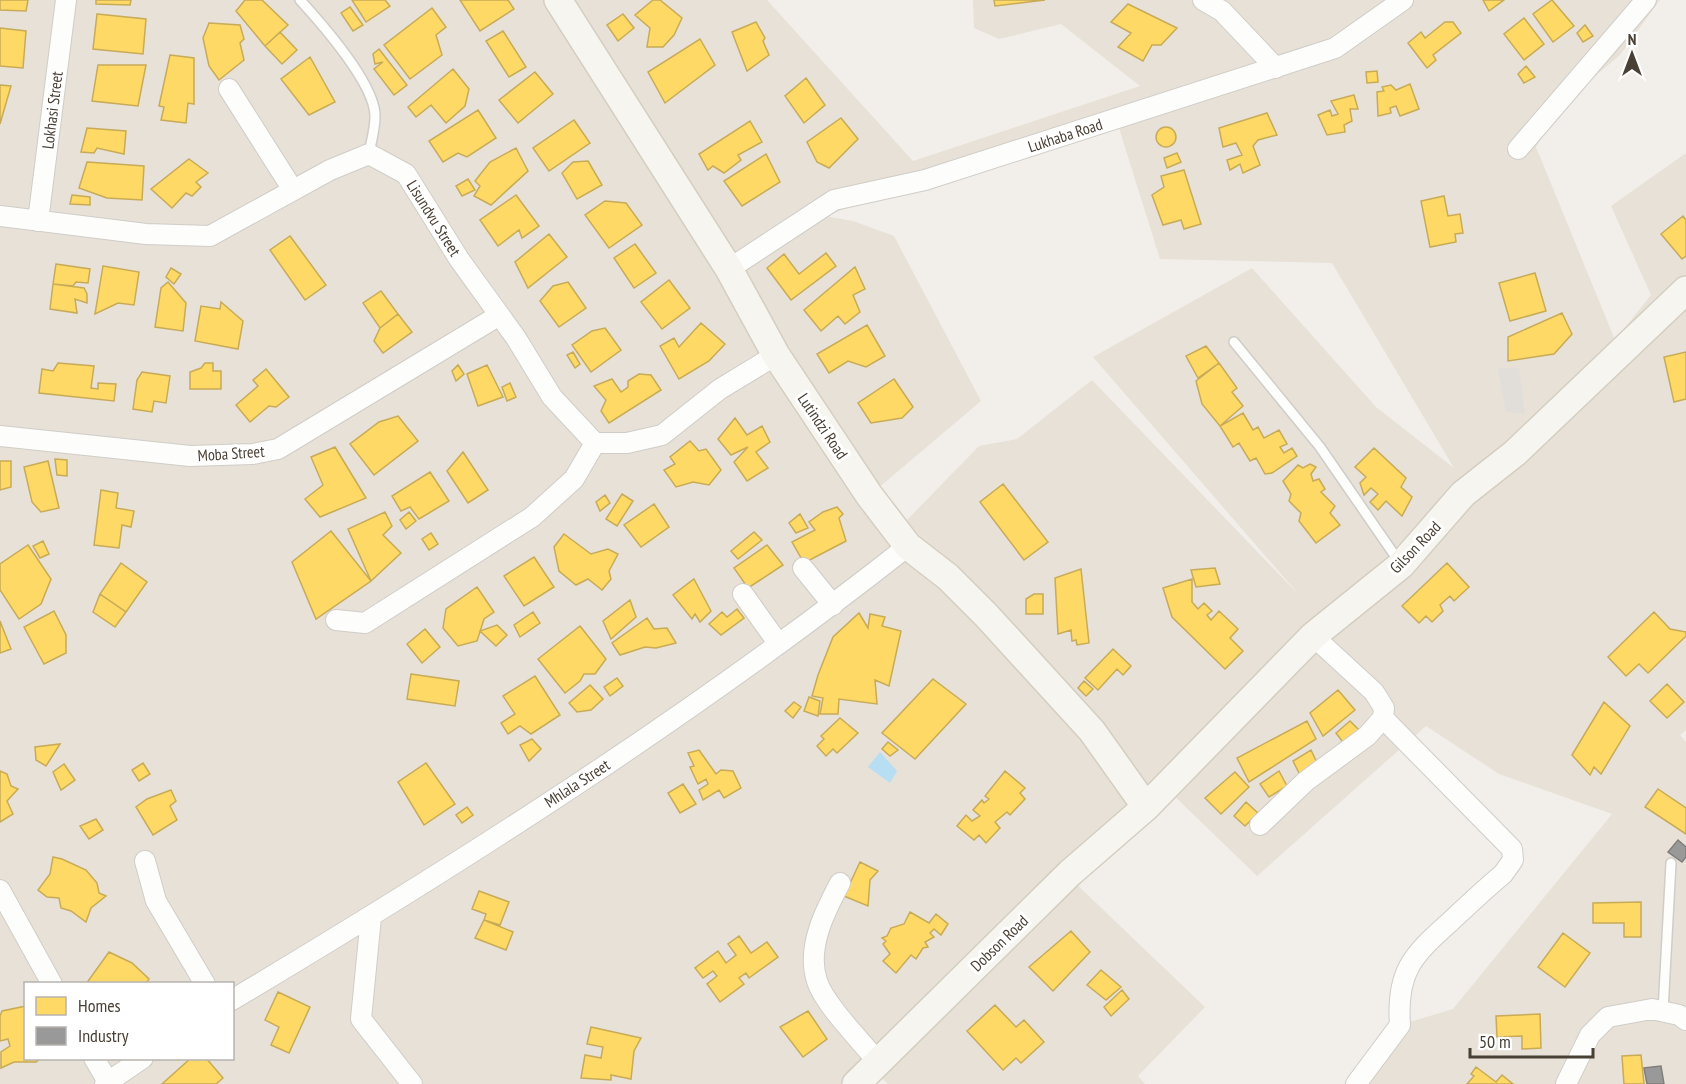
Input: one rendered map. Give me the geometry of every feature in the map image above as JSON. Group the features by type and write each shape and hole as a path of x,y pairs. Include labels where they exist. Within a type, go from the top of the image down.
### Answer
{"street":[{"name":"Lokhasi Street","path":"38,221 66,0"},
{"name":"Lutindzi Road","path":"558,0 729,269 776,355 856,476 908,546 948,577 1092,731 1146,807"},
{"path":"1203,0 1222,11 1276,68"},
{"name":"Lukhaba Road","path":"729,269 834,200 925,180 1335,48 1403,0"},
{"path":"1518,148 1646,0"},
{"path":"229,89 292,190"},
{"path":"0,216 146,234 210,236 330,170 369,154"},
{"name":"Lisundvu Street","path":"369,154 406,174 552,397 595,443"},
{"name":"Gilson Road","path":"1146,807 1313,636 1401,565 1463,495 1515,453 1686,290"},
{"name":"Moba Street","path":"0,436 190,456 253,454 278,449 498,316"},
{"path":"336,620 365,623 532,518 574,479 595,443 627,443 662,435 720,389 776,355"},
{"name":"Mhlala Street","path":"234,999 371,917 648,737 833,605 908,546"},
{"path":"802,568 833,605"},
{"path":"742,594 778,643"},
{"path":"1260,825 1306,781 1368,736 1383,718 1383,708 1374,692 1313,636"},
{"path":"1356,1084 1400,1025 1399,1004 1402,984 1419,949 1503,874 1513,860 1512,849 1383,718"},
{"name":"Dobson Road","path":"856,1084 1070,873 1146,807"},
{"path":"145,861 156,901 204,982"},
{"path":"840,883 821,918 815,963 817,981 834,1008 879,1062"},
{"path":"0,890 51,982"},
{"path":"371,917 361,1019 412,1084"},
{"path":"1566,1084 1590,1035 1608,1017 1652,1009 1679,1015 1686,1020"},
{"path":"95,1060 114,1082 142,1060"}],"lane":[{"path":"300,0 336,39 363,82 376,114 369,154"},
{"path":"1234,342 1312,436 1401,565"},
{"path":"1663,1011 1671,863"}],"shaded area":[{"path":"0,0 767,0 913,161 1140,86 1061,24 999,39 974,28 973,0 1660,0 1620,55 1561,105 1536,147 1615,340 1651,295 1611,206 1686,153 1686,730 1680,735 1686,742 1686,1084 1356,1084 1400,1025 1453,1009 1612,814 1499,774 1426,726 1257,876 1166,788 1071,879 1205,1007 1138,1076 1145,1084 888,1084 873,1069 856,1084 0,1084","holes":["1118,125 1160,259 1332,263 1454,468 1376,407 1252,268 1093,357 1300,596 1092,380 1017,439 979,446 906,521 870,495 981,401 894,236 853,221 825,216 887,194"]},
{"path":"1498,368 1519,368 1525,414 1506,412"}],"water":[{"path":"880,752 897,771 890,783 868,767"}],"building: Homes":[{"path":"0,0 28,0 26,11 0,10"},
{"path":"96,0 131,0 130,5 96,4"},
{"path":"245,0 262,0 288,25 265,46 236,11"},
{"path":"352,0 385,0 390,6 366,22"},
{"path":"460,0 508,0 514,9 480,31"},
{"path":"653,0 660,0 682,18 674,35 663,47 647,47 650,28 635,15"},
{"path":"994,0 1045,0 995,6"},
{"path":"1483,0 1504,0 1489,11"},
{"path":"1552,0 1574,26 1553,42 1533,14"},
{"path":"1128,4 1177,28 1161,45 1152,45 1143,61 1118,47 1131,33 1111,22"},
{"path":"350,7 363,25 353,31 341,13"},
{"path":"432,8 446,27 436,35 442,55 410,79 384,45"},
{"path":"97,14 146,19 143,54 93,49"},
{"path":"623,14 634,28 618,41 607,25"},
{"path":"1524,18 1544,44 1524,60 1504,34"},
{"path":"756,22 765,38 763,41 769,55 747,71 732,32"},
{"path":"1445,22 1453,22 1461,33 1433,55 1436,60 1427,68 1408,43 1421,32 1425,38"},
{"path":"209,23 240,25 244,39 240,43 244,60 219,80 209,66 203,38"},
{"path":"1585,25 1593,36 1583,42 1577,33"},
{"path":"0,28 26,31 23,68 0,66"},
{"path":"503,31 526,67 509,77 486,41"},
{"path":"280,32 297,50 282,64 265,46"},
{"path":"700,39 715,65 665,103 648,72"},
{"path":"379,49 407,85 394,95 374,69 383,62 375,64 373,54"},
{"path":"170,55 194,58 194,104 188,103 186,123 161,120 164,107 159,106"},
{"path":"310,57 335,102 309,115 281,79"},
{"path":"98,65 146,65 138,106 92,101"},
{"path":"1526,66 1535,77 1524,83 1518,74"},
{"path":"453,69 469,89 465,106 446,123 431,105 416,117 408,107"},
{"path":"1377,71 1378,82 1367,83 1366,72"},
{"path":"535,72 553,94 518,123 499,100"},
{"path":"806,78 825,105 804,123 785,96"},
{"path":"1410,84 1419,109 1400,116 1396,106 1390,108 1391,113 1378,116 1377,92 1384,91 1382,87 1391,85 1396,90"},
{"path":"0,85 11,86 0,124"},
{"path":"1354,95 1358,109 1350,109 1352,121 1344,125 1345,132 1327,135 1318,115 1330,110 1332,116 1338,114 1331,101"},
{"path":"478,110 496,138 467,157 458,153 443,162 429,141"},
{"path":"1267,113 1277,135 1258,140 1253,146 1260,165 1243,173 1240,164 1230,170 1227,160 1242,155 1236,143 1223,147 1219,128"},
{"path":"841,118 858,139 829,168 817,162 807,142"},
{"path":"574,120 590,143 549,171 533,148"},
{"path":"750,121 762,142 738,155 741,160 724,173 713,166 708,170 699,154"},
{"path":"1166,127 1173,130 1176,137 1173,144 1166,147 1159,144 1156,137 1159,130"},
{"path":"87,128 126,131 124,154 97,148 94,153 81,152"},
{"path":"516,148 528,171 491,205 474,196 480,186 475,181 490,162"},
{"path":"1177,153 1181,162 1167,168 1164,158"},
{"path":"766,154 780,182 742,206 724,181"},
{"path":"189,159 208,173 196,182 201,187 192,196 186,193 172,208 151,189"},
{"path":"588,161 602,185 577,199 562,173 573,162"},
{"path":"87,162 144,166 142,200 107,198 79,188"},
{"path":"1184,170 1201,224 1184,229 1181,220 1163,225 1152,195 1164,187 1161,176"},
{"path":"468,179 475,190 462,196 456,186"},
{"path":"72,195 90,197 90,205 70,204"},
{"path":"516,195 539,226 522,238 519,230 498,246 480,220"},
{"path":"1444,196 1448,216 1460,214 1463,233 1455,234 1456,242 1430,247 1421,201"},
{"path":"605,201 626,203 642,225 609,248 585,215"},
{"path":"1683,216 1686,220 1686,256 1682,259 1661,234"},
{"path":"549,234 567,257 528,288 515,262"},
{"path":"290,236 326,285 305,300 270,250"},
{"path":"635,244 656,273 634,288 614,258"},
{"path":"826,253 836,266 791,300 767,268 784,254 799,274"},
{"path":"56,264 90,269 88,283 76,282 73,286 53,284"},
{"path":"103,266 139,272 134,305 118,303 95,314"},
{"path":"855,267 865,289 853,295 860,312 845,324 838,316 821,331 804,310"},
{"path":"171,268 181,274 174,284 166,277"},
{"path":"1535,273 1546,311 1510,321 1499,283"},
{"path":"669,280 690,308 662,329 641,302"},
{"path":"168,282 186,303 183,331 155,327 161,288"},
{"path":"568,282 586,308 559,327 540,301 553,286"},
{"path":"53,284 84,288 87,303 75,299 77,313 50,309"},
{"path":"381,291 398,314 380,328 363,303"},
{"path":"221,302 243,321 238,349 195,341 201,306 220,309"},
{"path":"1562,313 1572,334 1554,354 1508,361 1508,337"},
{"path":"398,314 412,332 383,353 374,341 380,328"},
{"path":"701,323 725,344 709,361 679,379 660,346 674,338 679,347"},
{"path":"867,325 885,356 866,367 848,361 829,373 817,354"},
{"path":"605,328 621,350 591,372 572,345 592,331"},
{"path":"1206,346 1219,363 1198,378 1186,356"},
{"path":"573,352 580,364 575,368 567,355"},
{"path":"1686,352 1686,399 1674,402 1664,357"},
{"path":"58,363 94,366 91,388 98,389 98,383 116,384 114,401 39,393 42,369 53,371"},
{"path":"205,363 213,363 213,371 221,371 221,389 190,389 190,372 201,368"},
{"path":"1219,363 1237,388 1232,392 1243,406 1220,426 1202,404 1196,381"},
{"path":"458,365 464,374 456,381 452,371"},
{"path":"487,365 503,397 478,406 467,374"},
{"path":"266,369 289,397 276,407 269,406 250,422 236,405 258,386 253,380"},
{"path":"142,372 170,376 166,403 154,401 152,412 133,409 137,380"},
{"path":"639,374 651,375 661,390 609,423 601,411 606,400 594,386 612,379 621,392 628,387 628,381"},
{"path":"894,379 913,407 902,418 871,423 858,403"},
{"path":"510,383 516,397 507,401 502,387"},
{"path":"1243,413 1253,430 1258,427 1264,438 1279,430 1287,444 1280,447 1284,453 1292,448 1297,456 1272,473 1265,474 1256,458 1250,461 1239,443 1233,447 1220,426"},
{"path":"398,416 418,441 374,475 350,444 379,422"},
{"path":"735,418 747,435 762,426 770,442 756,452 768,468 747,481 734,462 748,447 731,455 718,439"},
{"path":"690,441 699,451 706,449 721,470 709,485 693,482 676,487 664,470 675,464 670,457"},
{"path":"335,447 366,498 320,517 305,499 323,485 311,457"},
{"path":"1374,448 1406,478 1401,487 1412,497 1402,516 1386,501 1378,510 1370,502 1378,494 1371,488 1364,495 1360,483 1366,477 1355,467"},
{"path":"463,452 488,490 468,503 447,471"},
{"path":"55,459 67,460 67,476 57,475"},
{"path":"0,461 11,461 11,487 0,490"},
{"path":"48,461 59,508 41,512 32,502 24,467"},
{"path":"1310,464 1316,467 1311,474 1313,481 1319,479 1325,489 1321,492 1335,506 1330,513 1340,525 1316,543 1299,521 1301,513 1289,501 1291,494 1283,481 1298,465 1303,468"},
{"path":"430,472 449,501 419,519 410,507 401,511 392,496"},
{"path":"1003,484 1048,542 1024,560 980,502"},
{"path":"101,490 118,493 116,508 134,511 131,527 122,525 119,548 94,545"},
{"path":"622,494 633,501 617,526 606,519"},
{"path":"605,495 610,503 600,511 596,502"},
{"path":"654,504 669,527 641,547 624,525"},
{"path":"837,507 843,514 839,518 846,541 804,563 792,542 815,530 809,522 823,512"},
{"path":"385,512 392,526 383,535 401,553 371,581 348,529"},
{"path":"409,512 416,521 406,529 400,520"},
{"path":"800,514 808,528 796,533 789,523"},
{"path":"331,531 371,581 316,619 292,562"},
{"path":"754,532 762,540 738,559 731,551"},
{"path":"431,533 438,544 429,550 422,539"},
{"path":"564,534 591,554 608,549 618,554 609,571 611,579 602,590 588,579 576,585 559,571 554,547"},
{"path":"43,541 49,554 40,558 33,546"},
{"path":"28,545 51,579 41,604 19,619 0,590 0,564"},
{"path":"767,545 783,565 748,588 734,568"},
{"path":"534,557 554,587 524,606 504,576"},
{"path":"121,563 147,582 126,612 100,594"},
{"path":"1447,563 1469,587 1454,601 1450,596 1440,605 1443,611 1432,622 1426,616 1419,623 1402,606"},
{"path":"1215,568 1220,584 1196,587 1191,570"},
{"path":"1081,569 1089,643 1077,645 1076,640 1072,641 1071,630 1058,634 1055,578"},
{"path":"694,579 711,611 700,622 695,614 692,619 673,595"},
{"path":"1192,579 1192,602 1198,609 1204,603 1212,611 1207,615 1211,620 1219,611 1238,629 1230,638 1243,651 1225,669 1172,617 1163,588"},
{"path":"477,587 494,612 484,619 477,641 458,646 443,628 446,609"},
{"path":"100,594 126,612 115,627 93,612"},
{"path":"1034,594 1043,594 1043,614 1026,614 1026,599"},
{"path":"630,600 636,617 611,639 603,621"},
{"path":"737,609 744,618 721,635 709,624 722,612 727,617"},
{"path":"54,611 66,635 66,653 44,664 24,627"},
{"path":"533,612 540,623 520,637 514,625"},
{"path":"1654,612 1670,629 1686,632 1686,636 1648,673 1639,664 1626,676 1608,657"},
{"path":"859,613 868,628 870,614 885,617 882,626 901,631 889,686 875,680 877,704 839,699 838,714 820,714 823,698 812,696 818,675 833,637"},
{"path":"647,618 654,629 667,628 676,643 656,648 645,647 620,655 612,643"},
{"path":"0,621 11,649 0,653"},
{"path":"497,625 507,635 496,646 480,631"},
{"path":"580,626 606,659 595,674 584,674 580,681 565,693 538,659"},
{"path":"425,629 440,647 422,663 407,644"},
{"path":"1113,649 1131,666 1123,675 1117,669 1098,690 1085,678"},
{"path":"411,674 459,681 455,706 407,699"},
{"path":"535,676 560,715 531,734 520,726 508,734 501,723 515,714 503,696"},
{"path":"617,678 623,686 610,696 604,687"},
{"path":"933,679 966,704 915,759 882,733"},
{"path":"1084,681 1093,689 1086,696 1078,688"},
{"path":"1667,684 1684,702 1667,718 1650,701"},
{"path":"590,685 603,699 591,710 577,712 569,703"},
{"path":"1338,690 1355,710 1323,736 1310,713"},
{"path":"809,697 820,701 818,716 804,711"},
{"path":"794,702 801,707 793,718 785,711"},
{"path":"1604,702 1630,726 1601,774 1594,767 1590,775 1572,755"},
{"path":"840,718 858,733 837,753 833,749 826,756 817,746 824,739 821,736"},
{"path":"1307,721 1316,739 1249,782 1237,758"},
{"path":"1350,721 1362,733 1345,745 1336,733"},
{"path":"532,739 541,749 529,761 520,745"},
{"path":"888,742 898,750 890,756 882,749"},
{"path":"60,744 46,766 36,760 35,747"},
{"path":"699,750 716,774 721,770 733,771 741,788 724,798 719,790 703,800 699,790 708,784 706,779 698,784 690,767 694,766 688,753"},
{"path":"1311,750 1318,765 1300,775 1293,761"},
{"path":"143,763 150,774 139,781 132,770"},
{"path":"426,763 455,804 424,825 398,782"},
{"path":"64,764 75,780 61,790 53,772"},
{"path":"0,771 7,774 11,786 18,789 7,801 13,814 0,822"},
{"path":"1005,771 1025,788 1020,793 1025,799 1010,815 1007,812 995,822 1000,828 986,843 979,835 974,840 957,826 966,815 972,821 980,816 973,810 982,800 984,803 989,799 985,796"},
{"path":"1279,771 1287,786 1269,797 1260,784"},
{"path":"1235,772 1249,787 1221,814 1205,798"},
{"path":"683,784 696,804 680,813 668,793"},
{"path":"1658,789 1686,808 1686,834 1645,807"},
{"path":"171,790 176,801 170,806 177,820 153,835 136,807 147,799"},
{"path":"1246,802 1258,813 1245,826 1234,816"},
{"path":"467,807 473,815 462,823 456,815"},
{"path":"96,819 103,830 89,839 80,826"},
{"path":"53,857 86,870 97,883 99,893 106,896 91,908 86,922 71,911 61,908 59,898 47,897 38,890 50,874"},
{"path":"860,862 878,871 870,880 868,906 844,896"},
{"path":"479,891 509,902 500,925 484,920 486,914 472,909"},
{"path":"1641,902 1641,937 1624,937 1624,923 1593,923 1593,903"},
{"path":"910,912 929,923 936,914 948,924 941,935 934,929 930,933 934,937 925,942 928,947 923,948 916,959 911,955 896,973 883,961 890,954 883,944 886,941 882,938 887,936 891,928 904,924"},
{"path":"484,920 513,932 506,950 475,938"},
{"path":"1071,931 1090,952 1053,991 1029,967"},
{"path":"1563,933 1590,953 1565,987 1538,967"},
{"path":"739,936 751,953 767,942 778,957 749,978 746,973 739,978 744,984 720,1002 707,984 717,976 713,971 703,978 695,968 718,951 726,963 736,955 728,944"},
{"path":"109,952 132,963 149,979 147,982 87,982"},
{"path":"1101,970 1121,987 1106,1000 1087,985"},
{"path":"1122,990 1129,999 1111,1016 1104,1007"},
{"path":"278,992 310,1007 289,1053 271,1045 279,1027 265,1020"},
{"path":"995,1005 1016,1027 1024,1020 1044,1042 1021,1063 1016,1058 1003,1070 967,1031"},
{"path":"24,1006 24,1060 38,1060 36,1062 14,1062 1,1068 1,1052 10,1046 8,1039 0,1041 2,1011"},
{"path":"808,1011 827,1039 803,1057 780,1027"},
{"path":"1540,1014 1541,1048 1522,1049 1522,1036 1497,1037 1496,1016"},
{"path":"591,1027 641,1038 634,1051 631,1079 611,1075 611,1080 581,1078 585,1055 601,1058 603,1047 587,1044"},
{"path":"1641,1055 1644,1084 1624,1084 1622,1056"},
{"path":"189,1060 208,1060 223,1078 216,1084 162,1084"},
{"path":"1476,1067 1496,1082 1502,1075 1513,1084 1467,1084 1474,1076 1471,1074"}],"building: Industry":[{"path":"1678,840 1686,847 1686,857 1682,862 1668,852"},
{"path":"1661,1066 1664,1084 1647,1084 1644,1068"}]}
